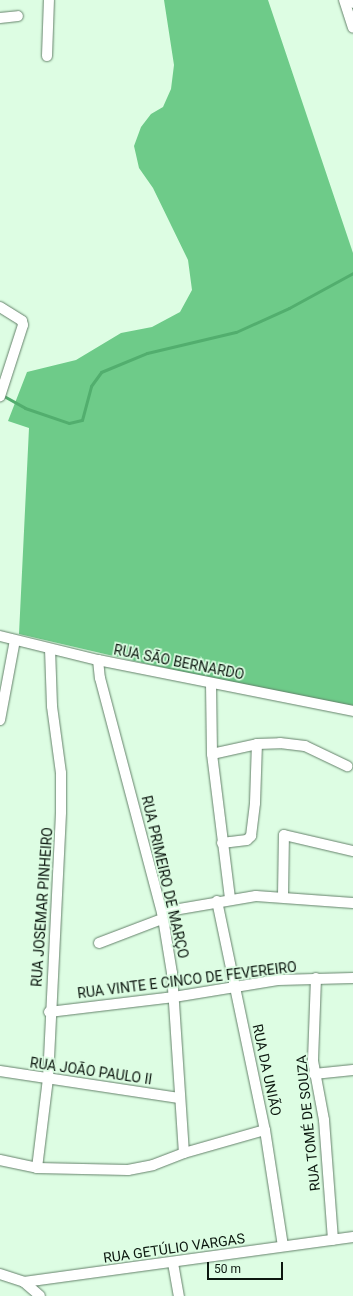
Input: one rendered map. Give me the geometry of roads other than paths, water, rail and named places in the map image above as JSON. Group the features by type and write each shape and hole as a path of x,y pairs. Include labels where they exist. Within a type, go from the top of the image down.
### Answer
{"street":[{"path":"46,56 49,0"},
{"path":"344,0 353,28"},
{"path":"0,18 18,16"},
{"path":"0,307 22,321 23,325 2,386"},
{"name":"RUA SÃO BERNARDO","path":"0,636 98,660 353,711"},
{"path":"0,720 15,640"},
{"name":"RUA JOSEMAR PINHEIRO","path":"37,1168 48,1079 49,1012 62,789 50,648"},
{"name":"RUA PRIMEIRO DE MARÇO","path":"98,660 100,678 162,916 174,997 178,1098 184,1153"},
{"path":"211,683 212,754 230,898"},
{"path":"212,754 257,744 306,746 347,766"},
{"path":"222,843 247,840 251,836 255,803 257,744"},
{"path":"283,896 284,835 353,851"},
{"path":"99,943 162,916 230,898 283,896 353,903"},
{"name":"RUA DA UNIÃO","path":"217,902 236,986 265,1130 283,1246"},
{"name":"RUA VINTE E CINCO DE FEVEREIRO","path":"49,1012 174,997 236,986 316,978 352,978"},
{"name":"RUA TOMÉ DE SOUZA","path":"316,978 314,1074 324,1120 333,1240"},
{"path":"314,1074 353,1070"},
{"name":"RUA JOÃO PAULO II","path":"0,1071 178,1098"},
{"path":"0,1160 37,1168 128,1170 153,1165 184,1153 265,1130"},
{"name":"RUA GETÚLIO VARGAS","path":"0,1274 24,1282 173,1263 353,1237"},
{"path":"173,1263 179,1296"},
{"path":"24,1282 40,1296"}],"waterway":[{"path":"2,395 25,408 69,423 82,420 91,386 101,372 147,353 236,332 289,308 353,273"}]}
